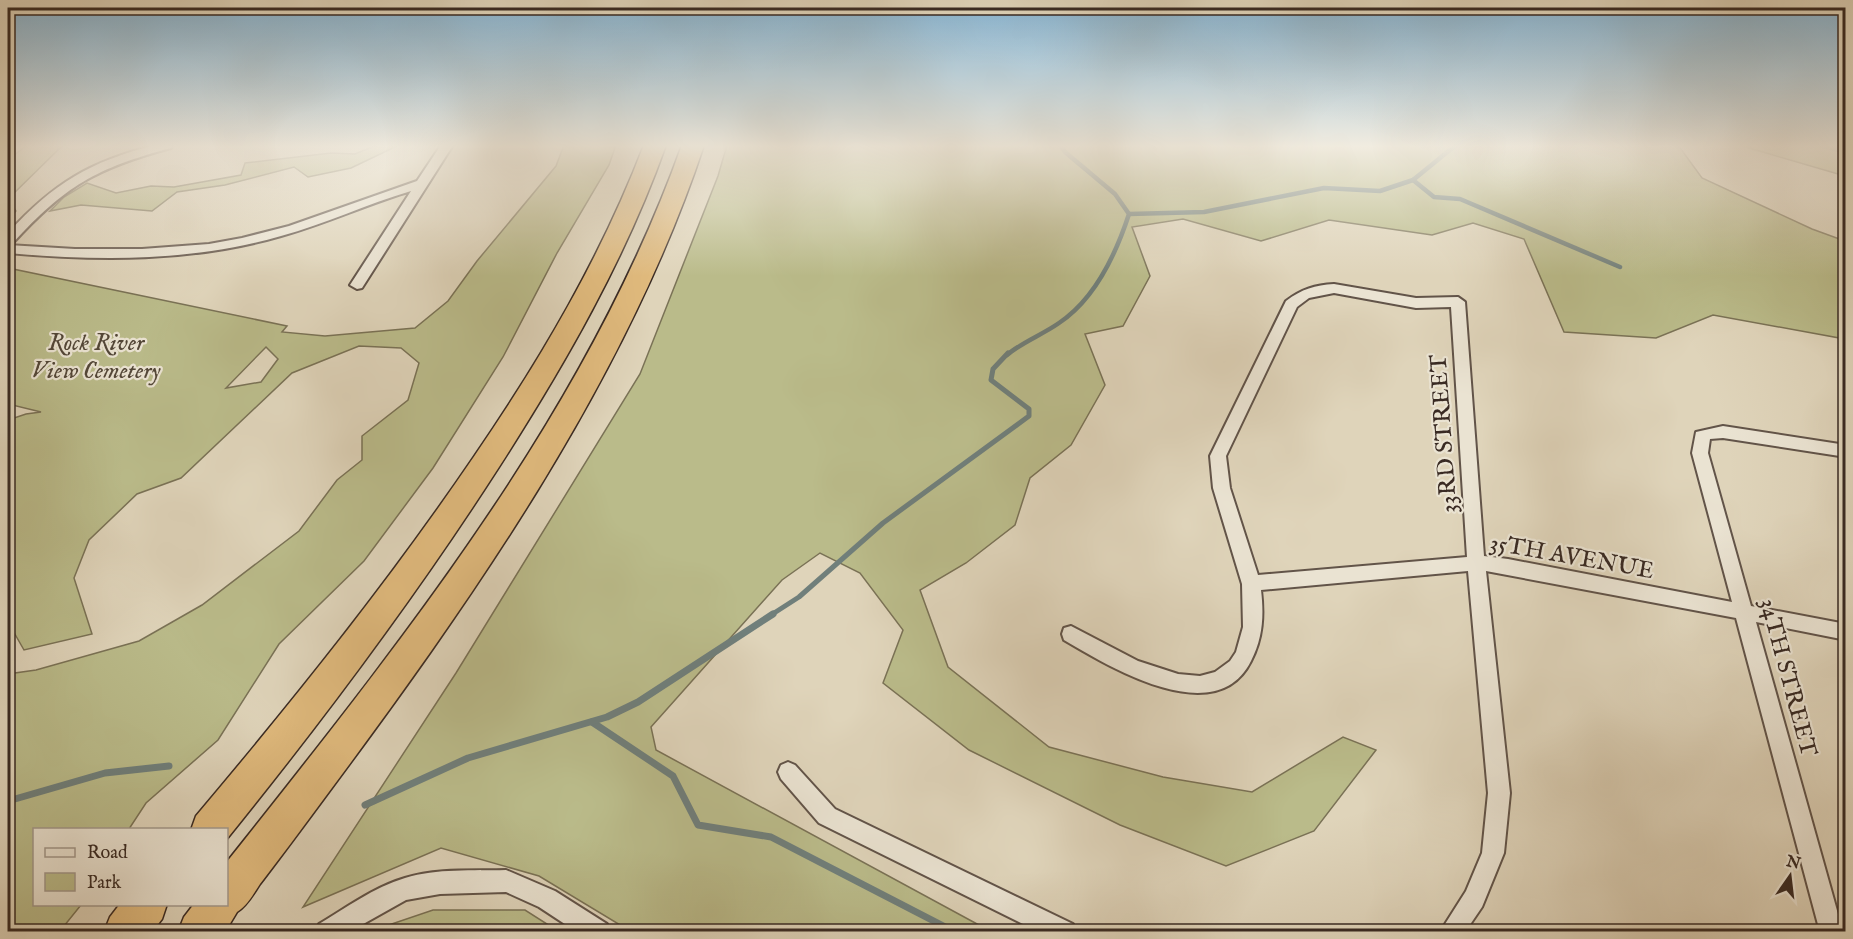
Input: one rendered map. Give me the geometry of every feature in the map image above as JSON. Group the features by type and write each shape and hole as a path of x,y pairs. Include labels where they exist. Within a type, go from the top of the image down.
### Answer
{"highway":[{"path":"212,828 351,652 435,539 485,465 540,380 584,303 624,223 638,189"},
{"path":"228,893 370,710 533,470 601,356 647,267 677,189"},
{"path":"125,932 145,906"},
{"path":"199,932 218,906"}],"street":[{"path":"8,240 47,200 62,189"},
{"path":"8,249 160,255 211,248 274,234 406,189"},
{"path":"357,285 419,189"},
{"name":"33RD STREET","path":"1251,583 1220,484 1218,456 1291,304 1305,293 1328,289 1415,303 1458,302 1477,563 1499,793 1493,853 1474,899 1452,932"},
{"name":"34TH STREET","path":"1832,932 1700,453 1702,436 1724,432 1845,451"},
{"name":"35TH AVENUE","path":"1251,583 1477,563 1508,566 1845,632"},
{"path":"1071,634 1108,656 1151,675 1193,685 1214,683 1227,677 1250,649 1253,604 1251,583"},
{"path":"788,772 827,816 1065,932"},
{"path":"327,932 382,899 405,890 440,883 506,881 547,899 599,932"}],"green space":[{"path":"8,189 18,189 8,199"},
{"path":"77,189 104,189 116,193 137,189 199,189 177,192 152,211 81,205 50,211 64,197"},
{"name":"Rock River View Cemetery","path":"537,189 595,189 557,253 503,357 433,468 364,561 279,644 218,740 146,803 130,828 33,828 33,906 80,906 60,931 8,931 8,674 36,670 139,641 202,605 299,531 337,480 362,460 362,436 408,400 419,363 401,348 359,346 292,373 181,478 137,494 89,540 74,578 92,634 24,650 8,622 8,420 41,412 8,404 8,268 287,326 282,332 325,336 415,328 448,301 477,261","holes":["266,347 278,359 261,382 226,388"]},
{"path":"713,189 1725,189 1812,229 1845,241 1845,339 1713,315 1656,338 1564,332 1524,239 1473,223 1432,235 1329,220 1261,241 1183,219 1132,227 1150,276 1123,326 1085,334 1105,385 1071,445 1030,478 1015,525 966,563 920,590 948,667 1049,747 1163,777 1252,792 1343,737 1376,750 1314,831 1226,866 1120,825 969,750 883,683 903,630 860,573 820,553 782,580 651,727 656,750 990,931 630,931 539,876 441,848 303,907 456,673 640,374"},
{"path":"8,199 16,211 8,221"},
{"path":"433,910 525,910 558,931 371,931"}],"waterway":[{"path":"1109,189 1129,214"},
{"path":"1129,214 1204,212 1320,189"},
{"path":"1339,189 1380,191 1387,189"},
{"path":"1424,189 1434,197 1460,199 1620,267"},
{"path":"1007,355 1059,323 1072,313 1094,289 1111,260 1129,214"},
{"path":"771,615 799,597 883,523 1029,416 1029,409 991,380 993,369 1008,353"},
{"path":"365,805 468,758 607,717 638,702 773,614"},
{"path":"592,722 673,776 698,825 771,837 955,932"},
{"path":"8,801 105,773 169,766"}]}
